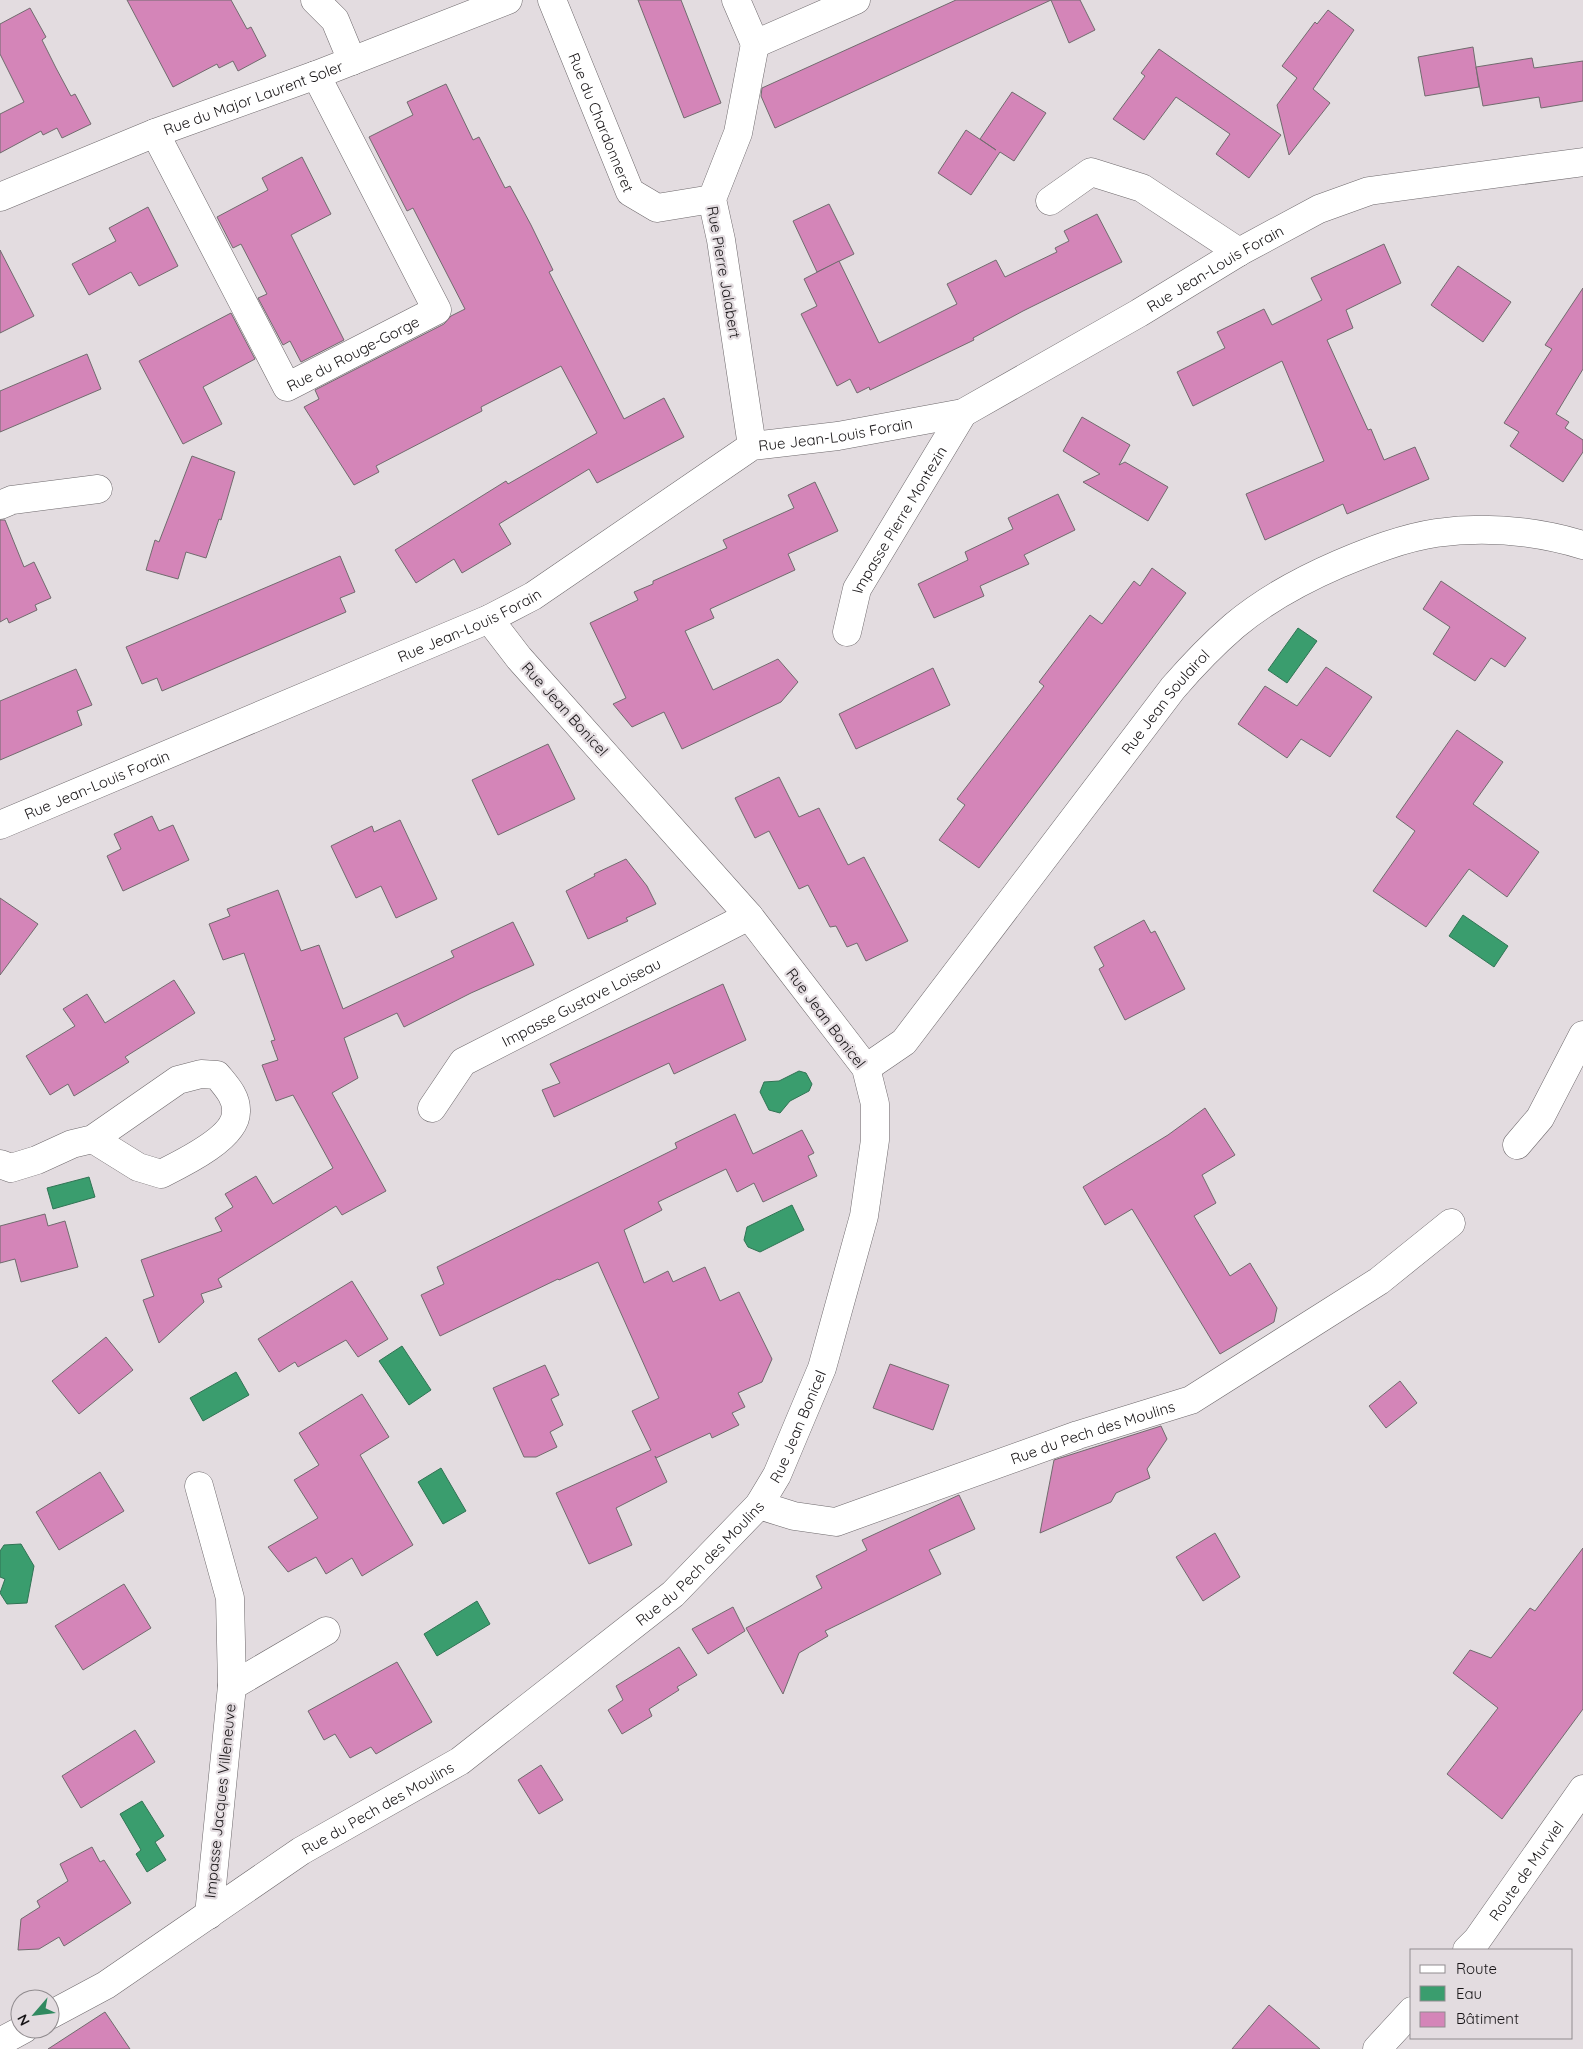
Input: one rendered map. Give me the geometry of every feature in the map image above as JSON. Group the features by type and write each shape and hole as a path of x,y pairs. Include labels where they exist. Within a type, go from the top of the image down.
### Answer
{"street":[{"path":"315,0 335,20 352,61"},
{"name":"Rue du Major Laurent Soler","path":"0,197 155,133 316,75 508,0"},
{"name":"Rue du Chardonneret","path":"552,0 630,192 657,208 712,199"},
{"path":"736,0 755,44 856,0"},
{"name":"Rue Pierre Jalabert","path":"752,446 721,240 712,199 738,133 755,44"},
{"name":"Rue du Rouge-Gorge","path":"155,133 287,387 437,310 316,75"},
{"name":"Rue Jean-Louis Forain","path":"0,824 489,619 533,596 752,446 838,436 963,413 1139,313 1239,252 1319,209 1369,191 1583,162"},
{"path":"1050,201 1091,172 1142,188 1239,252"},
{"name":"Impasse Pierre Montezin","path":"846,632 857,589 963,413"},
{"path":"0,505 12,500 98,488"},
{"name":"Rue Jean Soulairol","path":"866,1068 904,1042 1172,688 1201,657 1236,625 1270,600 1311,576 1388,545 1435,533 1479,530 1523,532 1562,538 1583,545"},
{"name":"Rue Jean Bonicel","path":"489,619 519,658 749,916 866,1068 875,1104 875,1140 864,1216 822,1368 777,1475 758,1505"},
{"name":"Impasse Gustave Loiseau","path":"432,1108 463,1062 749,916"},
{"path":"1517,1145 1540,1118 1583,1035"},
{"path":"0,1164 11,1168 37,1160 72,1144 92,1138 178,1080 201,1074 217,1075 232,1093 237,1112 232,1125 222,1137 183,1163 161,1174 138,1167 92,1138"},
{"name":"Rue du Pech des Moulins","path":"60,2010 106,1985 301,1851 460,1761 673,1594 758,1505 794,1516 836,1522 1078,1435 1191,1400 1380,1281 1451,1223"},
{"name":"Impasse Jacques Villeneuve","path":"199,1486 230,1598 232,1686 209,1915"},
{"name":"Impasse Jacques Villeneuve","path":"232,1686 326,1631"},
{"name":"Route de Murviel","path":"1468,1949 1477,1940 1583,1789"},
{"path":"1377,2049 1410,2013"}],"water":[{"path":"1298,628 1317,641 1287,683 1268,670"},
{"path":"1463,915 1508,946 1494,967 1449,936"},
{"path":"799,1071 806,1073 812,1084 809,1091 790,1101 780,1113 769,1110 760,1092 764,1082 779,1081"},
{"path":"89,1177 95,1197 53,1209 47,1188"},
{"path":"792,1205 804,1230 760,1252 748,1247 744,1240 747,1227"},
{"path":"402,1346 431,1390 409,1405 379,1361"},
{"path":"236,1372 249,1395 203,1421 190,1398"},
{"path":"441,1468 466,1511 443,1524 418,1482"},
{"path":"21,1544 34,1566 27,1603 7,1604 0,1593 5,1579 0,1577 0,1551 4,1545"},
{"path":"477,1601 490,1624 437,1656 424,1634"},
{"path":"142,1801 164,1836 155,1842 166,1860 147,1872 136,1854 141,1850 120,1814"}],"building":[{"path":"127,0 231,0 247,29 251,27 266,56 238,71 233,61 219,68 217,64 173,87"},
{"path":"638,0 681,0 721,103 684,118"},
{"path":"956,0 1051,0 775,128 761,96 762,88"},
{"path":"1051,0 1080,0 1095,30 1069,43"},
{"path":"30,8 46,37 42,40 56,68 71,96 75,94 91,124 62,138 57,128 43,135 41,131 0,153 0,114 24,102 0,54 0,24"},
{"path":"1328,10 1354,30 1313,89 1330,103 1289,155 1277,105 1297,78 1282,66 1315,22 1317,24"},
{"path":"1473,47 1479,87 1425,96 1418,57"},
{"path":"1159,49 1281,135 1249,178 1216,154 1230,134 1176,97 1144,140 1113,119 1145,76 1141,73"},
{"path":"1532,58 1534,68 1583,61 1583,101 1541,108 1539,97 1483,106 1476,67"},
{"path":"446,84 473,140 479,137 505,188 510,186 531,225 553,270 549,272 624,419 664,398 684,437 597,483 589,469 499,524 511,544 462,573 454,559 416,583 395,550 506,481 508,484 597,433 561,366 481,407 482,411 376,466 379,472 354,485 304,407 319,399 315,390 444,324 451,316 465,309 413,208 407,211 369,137 413,115 407,102"},
{"path":"1012,92 1046,113 1014,161 1000,152 971,195 938,173 966,130 996,150 980,139"},
{"path":"302,157 331,214 291,235 344,340 301,362 290,341 283,345 258,298 267,294 241,244 233,248 217,217 268,190 262,178"},
{"path":"829,204 854,254 817,272 793,221"},
{"path":"148,207 178,266 139,286 131,272 89,295 72,264 116,241 109,228"},
{"path":"1097,214 1122,262 1023,311 973,338 974,340 870,390 869,387 857,393 850,379 837,386 801,314 817,306 804,279 839,261 879,343 957,304 947,284 996,260 1005,277 1057,252 1055,248 1069,241 1064,231"},
{"path":"1384,244 1401,283 1346,310 1353,328 1327,340 1368,430 1371,429 1384,460 1415,447 1429,479 1347,514 1343,504 1265,540 1246,494 1324,461 1282,361 1193,406 1177,372 1225,348 1217,332 1264,309 1272,325 1322,300 1311,278"},
{"path":"0,250 34,316 0,333"},
{"path":"1458,266 1511,302 1483,342 1431,305"},
{"path":"1583,288 1583,369 1556,414 1569,422 1565,428 1583,440 1583,452 1563,482 1510,446 1519,432 1504,423 1552,349 1545,345"},
{"path":"231,313 255,359 203,387 222,424 183,444 139,361"},
{"path":"87,354 101,389 0,432 0,391"},
{"path":"1082,417 1130,445 1119,465 1125,462 1168,487 1148,521 1083,482 1100,474 1063,451"},
{"path":"192,456 235,472 221,520 219,519 206,558 186,552 178,579 146,570 155,540 159,542"},
{"path":"815,482 838,531 788,554 795,570 710,609 714,618 685,631 713,690 778,659 798,682 781,702 682,749 664,712 632,727 613,704 626,698 590,623 638,600 634,592 653,584 653,581 727,548 723,540 794,508 788,495"},
{"path":"1058,494 1075,530 1024,555 1029,564 980,586 984,596 934,618 918,584 968,560 965,552 1013,529 1008,518"},
{"path":"0,520 5,520 24,567 34,562 51,598 35,605 37,610 9,623 7,618 0,622"},
{"path":"340,556 355,592 340,598 346,612 162,691 157,678 142,684 126,647"},
{"path":"1152,568 1186,593 979,868 939,840 965,805 957,799 1044,686 1039,682 1090,615 1102,624 1134,581 1140,586"},
{"path":"1441,581 1526,638 1505,667 1491,658 1475,681 1433,654 1450,627 1423,609"},
{"path":"1326,667 1372,697 1330,757 1301,739 1287,758 1238,724 1265,686 1297,706"},
{"path":"933,668 950,705 856,749 839,714"},
{"path":"76,669 92,705 77,711 82,725 0,760 0,701"},
{"path":"1457,730 1503,762 1473,804 1539,852 1507,897 1469,869 1426,927 1373,891 1415,831 1396,817"},
{"path":"548,744 575,799 498,835 472,780"},
{"path":"779,777 799,817 819,808 848,865 864,857 908,941 866,961 857,943 847,947 836,926 830,927 808,885 799,889 769,831 755,838 735,798"},
{"path":"152,816 159,831 173,825 189,860 123,891 107,856 121,849 114,834"},
{"path":"400,820 437,899 396,918 381,886 356,898 331,846 372,826 374,832"},
{"path":"626,859 647,886 656,904 626,918 628,921 588,939 566,891 595,876 594,874"},
{"path":"278,890 301,951 319,945 343,1009 454,957 451,951 513,922 534,965 471,993 404,1027 397,1013 344,1038 358,1078 332,1093 386,1191 342,1215 336,1206 218,1279 222,1287 201,1294 204,1302 159,1343 143,1300 154,1296 141,1260 222,1231 215,1218 233,1207 225,1194 256,1176 273,1204 333,1168 293,1095 276,1101 262,1065 278,1060 271,1041 275,1040 244,953 223,960 209,924 230,916 227,909"},
{"path":"0,898 38,924 0,975"},
{"path":"1144,920 1151,933 1155,931 1185,989 1125,1020 1099,969 1104,966 1094,947"},
{"path":"174,980 195,1013 125,1057 129,1062 74,1096 68,1084 50,1095 26,1056 75,1026 63,1009 87,994 105,1023"},
{"path":"723,984 746,1040 674,1074 669,1063 554,1117 542,1090 560,1083 550,1064"},
{"path":"1205,1108 1235,1155 1202,1175 1216,1203 1194,1216 1230,1276 1250,1263 1277,1308 1274,1322 1220,1354 1132,1209 1105,1225 1083,1187 1168,1135"},
{"path":"735,1114 753,1154 802,1130 814,1153 808,1156 817,1176 763,1202 754,1183 737,1192 726,1169 658,1202 662,1210 624,1230 644,1283 668,1271 673,1282 705,1267 720,1301 739,1292 772,1359 762,1382 738,1393 745,1407 732,1413 739,1425 712,1438 710,1433 656,1458 655,1456 667,1482 616,1508 632,1545 589,1564 556,1493 651,1450 632,1411 659,1398 598,1262 558,1279 440,1336 421,1295 444,1284 437,1267 677,1148 675,1143"},
{"path":"45,1214 48,1226 65,1221 78,1267 21,1282 15,1259 0,1263 0,1226"},
{"path":"352,1281 388,1339 358,1357 346,1340 298,1367 295,1362 279,1372 258,1339"},
{"path":"106,1337 133,1370 79,1414 52,1381"},
{"path":"890,1364 949,1385 933,1430 873,1408"},
{"path":"545,1365 559,1395 551,1399 563,1425 550,1432 557,1447 536,1457 524,1457 493,1388"},
{"path":"1400,1381 1417,1403 1386,1428 1369,1406"},
{"path":"362,1394 389,1437 360,1455 413,1545 362,1576 352,1558 326,1574 316,1557 288,1572 268,1547 318,1518 294,1480 319,1465 299,1433"},
{"path":"1161,1426 1167,1439 1147,1469 1150,1478 1116,1493 1111,1502 1040,1533 1054,1460"},
{"path":"100,1472 124,1511 59,1550 36,1512"},
{"path":"959,1495 975,1529 929,1550 941,1574 825,1631 828,1636 799,1653 783,1694 746,1628 822,1588 816,1576 867,1550 862,1540"},
{"path":"1215,1533 1240,1577 1203,1601 1176,1557"},
{"path":"1583,1548 1583,1709 1502,1819 1447,1774 1498,1708 1453,1673 1470,1650 1491,1658 1530,1608 1535,1611"},
{"path":"124,1584 151,1628 83,1670 55,1626"},
{"path":"733,1607 745,1631 708,1654 692,1629"},
{"path":"679,1647 697,1675 677,1687 679,1690 649,1709 652,1716 622,1734 608,1710 623,1700 616,1686"},
{"path":"397,1662 432,1722 376,1754 371,1747 350,1758 335,1734 324,1740 308,1711"},
{"path":"135,1730 155,1762 81,1808 62,1776"},
{"path":"541,1765 563,1800 539,1814 518,1780"},
{"path":"92,1847 100,1862 104,1860 131,1903 64,1946 59,1937 39,1949 18,1950 21,1919 40,1907 37,1901 68,1881 60,1864"},
{"path":"1269,2005 1320,2049 1232,2049"},
{"path":"105,2012 130,2049 48,2049"}]}
